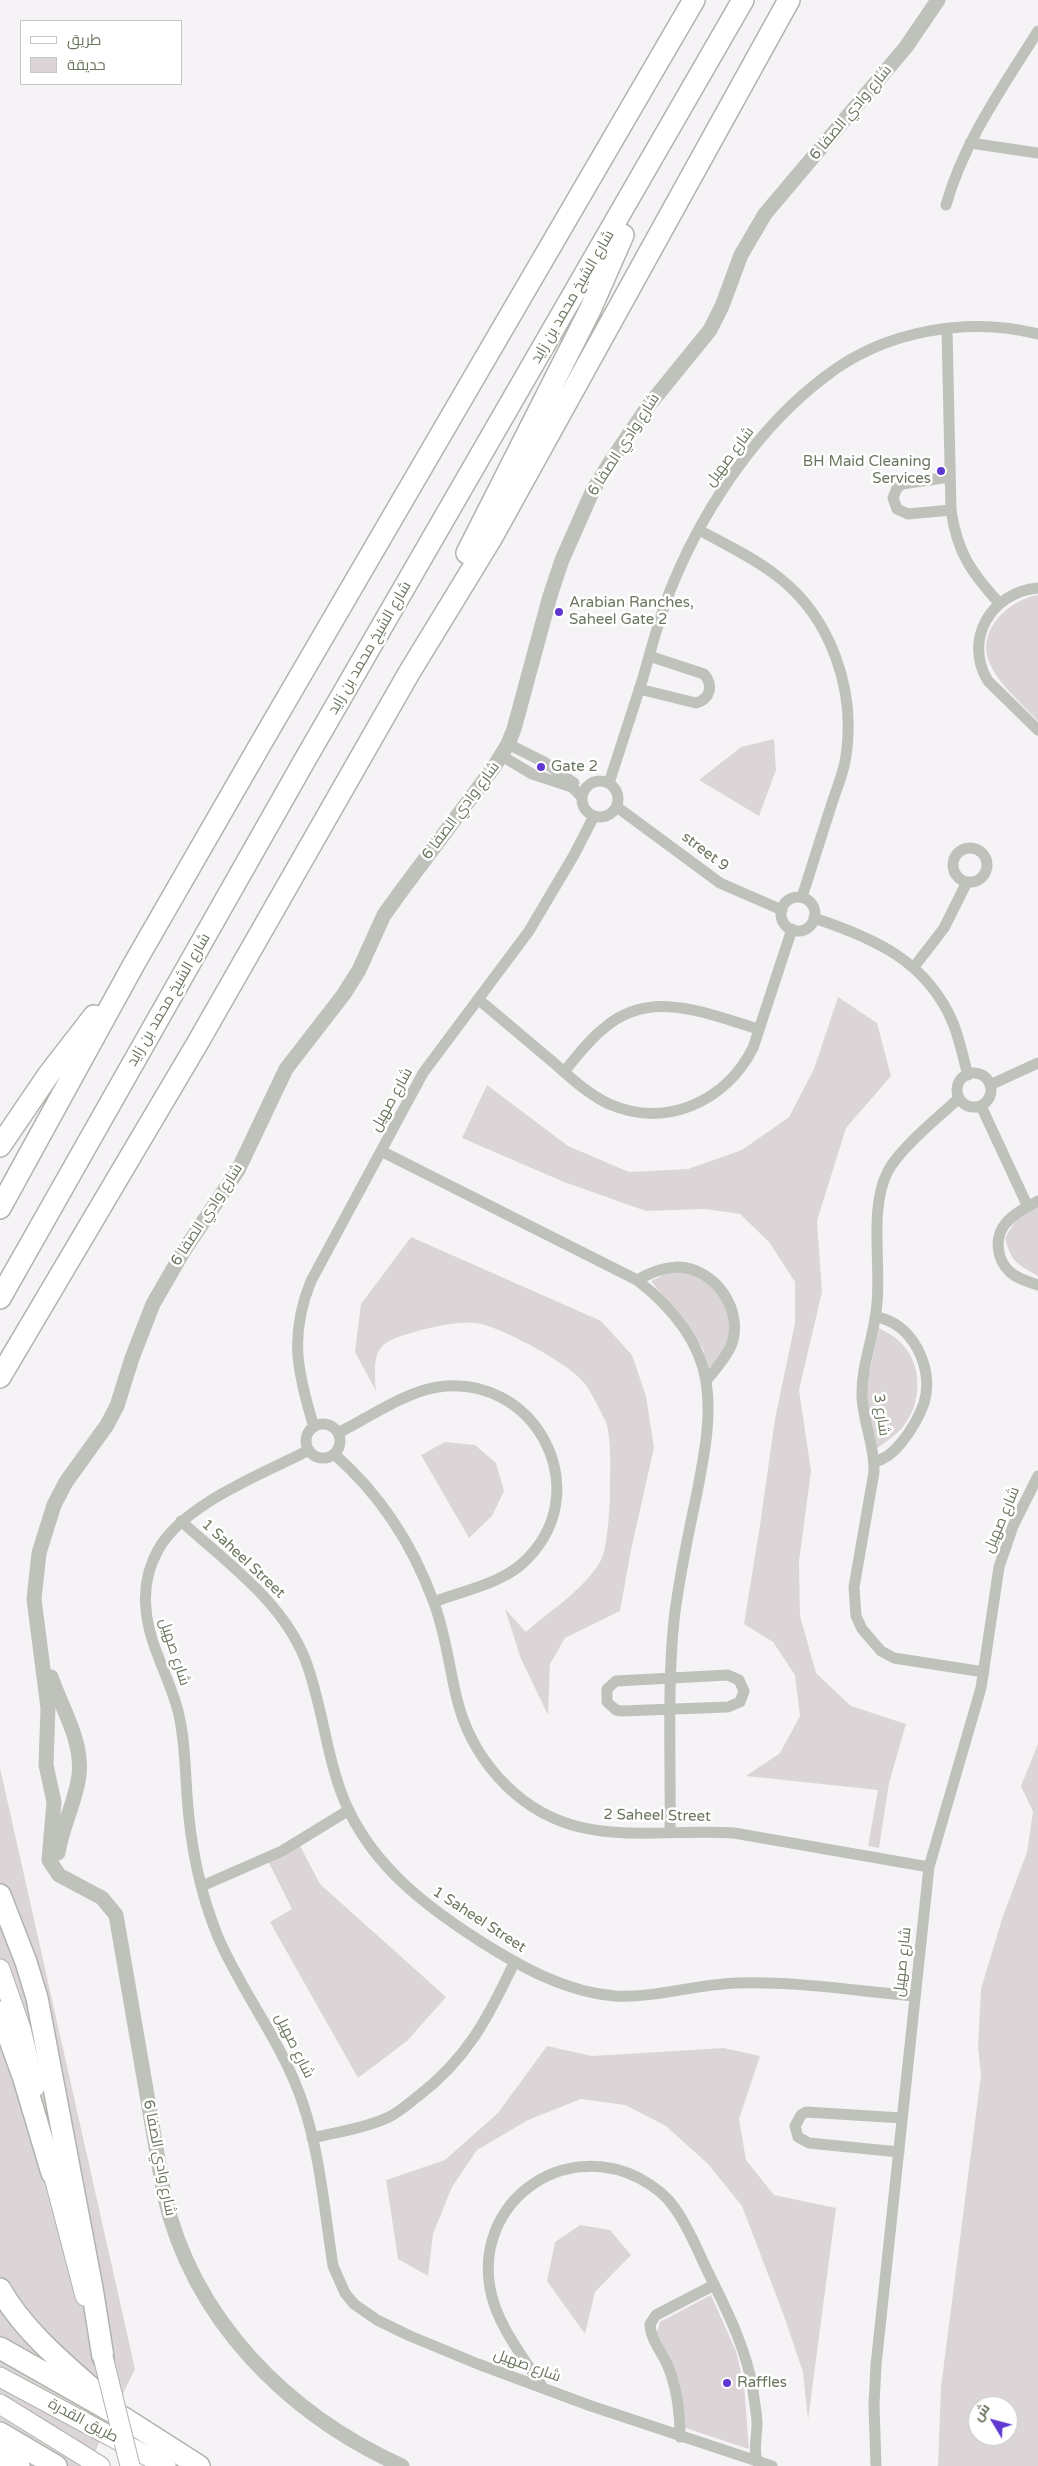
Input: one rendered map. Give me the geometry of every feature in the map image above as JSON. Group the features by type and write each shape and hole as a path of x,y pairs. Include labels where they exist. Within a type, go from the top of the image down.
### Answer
{"highway":[{"path":"0,1208 134,964 694,0"},
{"name":"شارع الشيخ محمد بن زايد","path":"0,1298 316,741 660,148 743,0"},
{"path":"0,1377 197,1044 409,672 496,530 789,0"},
{"path":"409,672 590,310 660,148"},
{"path":"0,1146 49,1074 134,964"},
{"path":"0,1895 20,1944 37,1998 90,2278 102,2357"},
{"path":"0,2012 24,2079 52,2174"},
{"path":"0,2289 25,2324 61,2362 127,2420"},
{"path":"0,2348 127,2420 199,2466"},
{"path":"0,2433 56,2466"},
{"path":"0,2456 18,2466"}],"main road":[{"path":"0,1969 28,2057 52,2174 130,2466"},
{"name":"طريق القدرة","path":"0,2377 166,2466"},
{"name":"طريق القدرة","path":"0,2404 100,2466"}],"street":[{"name":"شارع وادي الصفا 6","path":"402,2466 347,2439 294,2401 248,2357 229,2333 202,2292 183,2253 167,2207 116,1915 102,1898 56,1872 49,1860 54,1802 46,1765 48,1708 36,1622 35,1576 45,1528 66,1482 107,1425 117,1406 152,1304 179,1258 238,1170 286,1070 328,1017 359,970 384,915 505,750 531,671 550,596 562,560 593,490 649,405 710,330 722,306 741,255 765,214 906,47 938,0"},
{"path":"946,205 960,162 970,143 1038,31"},
{"path":"970,143 1038,153"},
{"name":"شارع صهيل","path":"609,783 674,581 715,502 755,447 795,403 826,376 853,358 883,344 915,334 947,329 1001,328 1038,334"},
{"path":"947,329 951,510 954,531 970,571 999,603"},
{"path":"950,477 902,484 897,488 892,498 897,509 908,514 951,510"},
{"path":"699,530 761,566 794,591 808,607 825,633 837,661 845,691 848,722 846,756 802,897"},
{"path":"1038,588 1015,593 999,603 986,620 978,645 983,671 997,690 1038,730"},
{"path":"639,689 696,703 702,701 710,692 710,685 704,674 649,656"},
{"path":"505,750 516,764 532,774 562,779 578,784 588,785 598,781 609,783 617,791 617,807 605,817 594,816 585,809 582,797 572,787 562,779 544,762 523,752 505,750"},
{"path":"516,764 523,752"},
{"path":"582,797 588,785"},
{"name":"street 9","path":"617,807 720,883 782,910"},
{"name":"شارع صهيل","path":"314,1427 298,1372 296,1353 299,1316 311,1281 423,1073 543,908 594,816"},
{"path":"914,967 944,928 967,882"},
{"path":"802,897 811,903 814,918 812,923 803,930 792,929 783,922 782,910 787,901 802,897"},
{"path":"814,918 864,936 888,948 914,967 933,990 950,1017 968,1075"},
{"path":"478,999 595,1096 618,1106 644,1112 679,1110 710,1098 736,1076 746,1063 759,1030 792,929"},
{"path":"564,1072 602,1029 616,1018 648,1006 683,1007 759,1030"},
{"path":"990,1085 1038,1064"},
{"path":"968,1075 983,1076 990,1085 988,1099 981,1106 966,1105 959,1098 960,1082 968,1075"},
{"name":"3 شارع","path":"959,1098 898,1157 882,1185 879,1201 876,1317 865,1361 862,1397 865,1424 874,1462 873,1483 854,1588 854,1602 862,1630 871,1641 894,1658 984,1672"},
{"path":"981,1106 1033,1204 1007,1221 1000,1231 999,1253 1010,1272 1018,1278 1038,1286"},
{"path":"381,1151 637,1280 663,1302 681,1324 697,1354 706,1381 706,1444 678,1588 670,1678 670,1831"},
{"path":"637,1280 656,1270 678,1267 700,1272 718,1285 730,1303 734,1325 731,1346 720,1364 706,1381"},
{"path":"874,1462 889,1456 906,1438 924,1402 926,1382 917,1349 908,1333 896,1323 876,1317"},
{"path":"338,1433 414,1394 452,1386 474,1388 501,1397 514,1404 544,1436 552,1456 555,1471 556,1500 551,1522 542,1541 528,1559 511,1572 434,1602"},
{"path":"325,1424 335,1429 338,1433 340,1444 334,1454 329,1457 318,1457 309,1450 307,1435 314,1427 325,1424"},
{"name":"شارع صهيل","path":"309,1450 217,1498 181,1521 163,1542 150,1567 146,1585 146,1606 153,1646 178,1711 186,1767 190,1825 202,1886 218,1936 226,1953 282,2050 294,2078 312,2138 333,2266 344,2293 354,2304 377,2320 419,2339 543,2388 680,2437 772,2466"},
{"name":"2 Saheel Street","path":"334,1454 380,1500 405,1538 434,1602 447,1645 463,1717 472,1739 500,1780 535,1808 555,1819 574,1825 614,1832 706,1831 762,1837 929,1867"},
{"name":"شارع صهيل","path":"876,2466 874,2405 876,2365 929,1867 977,1704 984,1672 999,1567 1013,1526 1038,1476"},
{"name":"1 Saheel Street","path":"181,1521 269,1602 295,1639 312,1681 334,1767 349,1810 379,1858 416,1897 437,1913 514,1963 568,1986 616,1996 660,1994 716,1984 754,1982 915,1996"},
{"name":"شارع وادي الصفا 6","path":"40,1645 75,1737 78,1750 79,1776 60,1840 56,1872"},
{"path":"728,1675 739,1680 744,1691 743,1697 734,1706 671,1710 616,1710 607,1702 607,1690 616,1681 728,1675"},
{"path":"47,1740 61,1736 75,1737"},
{"path":"54,1802 71,1802"},
{"path":"202,1886 282,1852 349,1810"},
{"path":"312,2138 366,2125 390,2116 426,2090 460,2057 483,2028 514,1963"},
{"path":"899,2152 809,2143 798,2138 795,2126 801,2115 806,2112 902,2118"},
{"path":"543,2388 496,2308 490,2290 488,2270 490,2250 502,2218 518,2196 533,2183 564,2170 591,2166 611,2168 646,2182 673,2205 688,2229 743,2349 751,2380 757,2425 754,2448 757,2461"},
{"path":"680,2437 676,2392 667,2364 652,2335 650,2324 656,2315 714,2284"}],"green space":[{"path":"1038,595 1038,721 995,674 986,646 989,632 1003,613 1022,600"},
{"path":"774,739 776,770 759,816 699,780 741,747"},
{"path":"838,997 877,1023 891,1076 846,1128 817,1221 822,1292 799,1390 811,1471 799,1561 800,1616 816,1673 851,1706 906,1724 889,1783 879,1848 868,1846 878,1790 746,1776 780,1753 800,1716 795,1675 773,1642 744,1624 775,1419 795,1323 795,1282 769,1242 740,1214 705,1209 646,1211 564,1182 462,1138 487,1085 568,1146 629,1172 688,1169 742,1150 789,1117 814,1069"},
{"path":"1038,1206 1038,1276 1016,1262 1005,1238 1016,1220"},
{"path":"411,1237 601,1321 632,1355 646,1396 654,1448 631,1550 620,1611 565,1638 550,1664 548,1715 521,1659 505,1609 526,1632 566,1600 600,1562 607,1537 610,1504 609,1435 605,1420 585,1384 566,1367 521,1340 492,1327 474,1323 458,1323 425,1329 385,1343 380,1349 375,1365 376,1391 355,1352 361,1304"},
{"path":"672,1271 689,1273 703,1279 717,1291 726,1307 730,1325 728,1344 716,1362 708,1369 703,1349 651,1281"},
{"path":"879,1328 896,1338 906,1348 915,1368 917,1390 916,1401 907,1421 901,1429 876,1449 865,1392"},
{"path":"445,1442 475,1445 496,1463 504,1491 492,1516 469,1538 421,1455"},
{"path":"1038,1744 1038,2466 938,2466 941,2387 981,2075 978,2047 981,1989 1002,1919 1027,1852 1033,1812 1021,1786"},
{"path":"0,1768 135,2369 88,2466 0,2466"},
{"path":"299,1844 320,1884 446,1997 407,2041 358,2078 270,1922 292,1909 268,1861"},
{"path":"547,2046 592,2056 724,2048 760,2056 739,2119 746,2160 774,2195 836,2208 808,2420 803,2372 742,2206 708,2164 666,2126 625,2105 581,2099 528,2120 477,2150 452,2187 433,2234 428,2276 398,2259 386,2180 445,2160 498,2113"},
{"path":"580,2225 610,2230 631,2255 595,2292 585,2334 547,2281 555,2242"},
{"path":"711,2295 736,2351 744,2385 749,2449 682,2427 656,2335 660,2322"}],"place":[{"name":"BH Maid Cleaning Services","path":"941,471"},
{"name":"Arabian Ranches, Saheel Gate 2","path":"559,612"},
{"name":"Gate 2","path":"541,767"},
{"name":"Raffles","path":"727,2383"}]}
